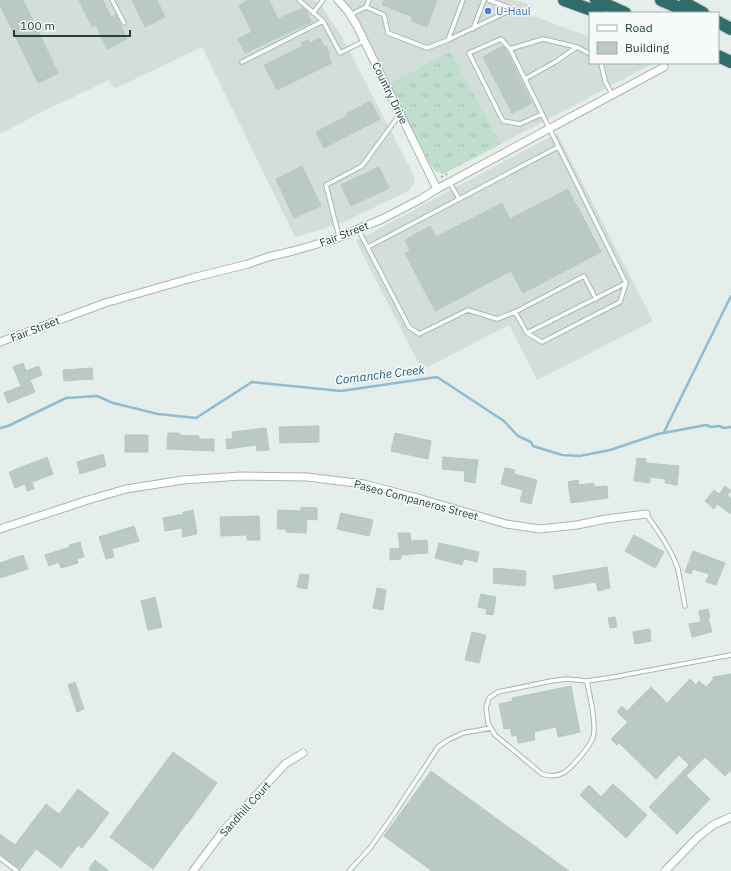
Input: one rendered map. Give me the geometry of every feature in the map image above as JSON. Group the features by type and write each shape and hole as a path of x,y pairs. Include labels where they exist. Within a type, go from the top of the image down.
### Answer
{"highway":[{"path":"564,0 597,12"},
{"path":"596,0 623,12"},
{"path":"661,0 689,12"},
{"path":"680,0 701,12"},
{"path":"719,23 731,30"},
{"path":"719,25 731,30"},
{"path":"719,56 731,62"}],"street":[{"name":"Country Drive","path":"338,0 356,24 437,189"},
{"name":"Fair Street","path":"0,342 105,303 192,278 248,264 339,237 382,219 421,199 664,67"},
{"name":"Paseo Companeros Street","path":"0,529 126,489 184,480 241,476 307,477 364,484 506,524 540,529 577,525 606,519 646,514"},
{"name":"Sandhill Court","path":"193,871 229,824 285,764 303,753"},
{"path":"665,871 697,838 713,825 731,816"}],"lane":[{"path":"112,0 124,23"},
{"path":"299,0 323,21 340,53 364,41"},
{"path":"314,13 323,0"},
{"path":"350,15 366,7 369,0"},
{"path":"448,40 463,0"},
{"path":"473,29 484,0"},
{"path":"366,7 384,15 388,33 427,48 473,29 513,9 490,0"},
{"path":"242,62 323,21"},
{"path":"515,312 527,333 542,342 620,302 626,284 510,49 501,39 469,53 503,121 520,124 542,114"},
{"path":"510,49 542,39 578,47 589,53"},
{"path":"525,79 578,47"},
{"path":"601,64 605,80 612,94"},
{"path":"339,237 326,184 362,166 400,114"},
{"path":"368,248 558,147"},
{"path":"450,182 459,199"},
{"path":"358,229 409,327 419,334 468,310 496,319 515,312 584,276 596,299"},
{"path":"527,333 626,284"},
{"path":"646,514 664,540 677,564 685,606"},
{"path":"587,681 593,715 594,731 592,741 574,764 563,773 548,776 542,774 495,735 488,723 486,708 490,698 498,692 567,678 587,681 614,677 731,655"},
{"path":"349,871 370,848 438,747 448,740 463,733 491,728"},
{"path":"0,858 17,871"}],"path":[{"path":"441,177 448,173"}],"shaded area":[{"path":"0,0 315,0 324,10 342,37 411,170 415,179 413,185 408,191 344,222 295,237 202,47 114,89 109,80 0,134"},
{"path":"342,0 514,0 533,6 523,12 589,37 589,64 652,64 501,144 450,51 390,83 358,20"},
{"path":"557,133 653,321 537,380 509,325 422,370 356,241"}],"green space":[{"path":"450,51 501,144 443,174 435,171 429,162 388,84"}],"building":[{"path":"0,0 23,0 58,73 38,83 0,5"},
{"path":"79,0 103,0 111,17 116,15 127,39 107,49 96,25 92,27"},
{"path":"132,0 157,0 165,17 145,27"},
{"path":"249,0 269,0 278,19 303,8 306,10 311,22 245,53 238,39 252,32 239,5"},
{"path":"384,0 437,0 427,27 411,21 413,17 382,5"},
{"path":"320,38 324,47 326,46 330,54 328,55 332,63 277,90 264,65 303,46 301,43 308,40 310,43"},
{"path":"503,46 532,103 512,113 483,57"},
{"path":"370,101 380,119 324,148 316,132 347,116 346,114"},
{"path":"302,166 321,206 294,218 276,179"},
{"path":"379,167 389,188 351,206 341,185"},
{"path":"568,189 601,252 523,293 511,271 435,311 405,253 410,251 405,240 430,226 436,237 502,203 510,219"},
{"path":"23,363 26,371 39,366 42,375 30,380 35,392 8,403 4,393 21,386 13,367"},
{"path":"92,368 93,379 64,381 63,370"},
{"path":"319,426 319,442 280,443 279,427"},
{"path":"266,428 269,450 257,451 256,445 227,449 226,439 233,439 232,432"},
{"path":"168,433 199,436 199,439 214,439 214,451 167,449"},
{"path":"395,433 431,441 428,459 391,451"},
{"path":"125,435 148,435 148,452 125,452"},
{"path":"103,454 106,466 80,474 77,462"},
{"path":"47,457 53,474 32,482 34,489 27,491 25,484 15,488 9,472"},
{"path":"443,457 478,460 475,483 464,481 465,471 442,469"},
{"path":"637,458 646,459 646,463 679,466 677,485 665,483 666,479 650,477 650,483 634,481"},
{"path":"505,468 515,470 514,474 537,480 531,504 520,501 523,490 501,484"},
{"path":"578,480 579,485 594,483 594,487 607,486 608,498 571,503 568,482"},
{"path":"725,486 731,491 727,495 731,499 731,514 717,504 714,509 705,501 714,490 719,494"},
{"path":"301,507 317,508 317,520 307,519 306,533 286,532 286,529 277,529 278,510 301,511"},
{"path":"193,510 197,534 183,537 182,528 165,531 163,518 184,514 183,512"},
{"path":"341,513 373,520 369,536 337,529"},
{"path":"259,516 260,540 247,540 247,535 221,536 220,517"},
{"path":"134,526 139,541 112,549 114,557 106,559 99,537"},
{"path":"398,533 410,533 411,541 427,540 428,553 401,555 401,559 390,560 390,549 400,548"},
{"path":"634,535 664,552 655,568 625,551"},
{"path":"80,542 84,557 77,559 78,563 61,568 59,562 49,566 45,555 70,547 69,545"},
{"path":"439,543 479,552 477,562 464,559 462,565 435,558"},
{"path":"693,551 725,563 716,585 706,582 709,574 693,569 691,574 685,572"},
{"path":"23,555 28,569 0,578 0,563"},
{"path":"607,567 610,588 598,591 596,582 555,589 553,576"},
{"path":"494,568 526,571 525,586 493,583"},
{"path":"300,574 309,575 307,589 297,587"},
{"path":"377,588 386,590 383,610 373,608"},
{"path":"481,594 496,597 493,615 486,614 487,609 478,607"},
{"path":"155,597 162,627 148,630 141,601"},
{"path":"708,609 710,617 708,618 712,632 692,637 689,624 701,622 699,611"},
{"path":"615,617 617,627 610,628 608,618"},
{"path":"650,629 651,641 635,644 633,632"},
{"path":"472,632 486,635 479,663 465,660"},
{"path":"731,674 731,770 725,776 705,757 686,776 710,799 677,834 649,807 689,765 679,755 656,779 619,743 617,745 611,739 628,722 617,712 622,706 627,711 651,687 667,703 690,679 696,685 699,681 706,687 713,680 713,677"},
{"path":"75,682 84,709 77,712 68,685"},
{"path":"571,686 580,732 558,737 556,727 534,732 535,740 518,743 517,735 512,736 510,728 504,729 499,704 513,701 512,698"},
{"path":"173,752 217,783 153,869 110,837"},
{"path":"431,771 569,871 432,871 384,836"},
{"path":"613,784 647,815 626,838 580,795 589,785 601,797"},
{"path":"78,789 109,813 82,848 78,845 61,868 36,849 20,870 0,855 0,834 15,845 46,804 59,814"},
{"path":"95,860 109,871 92,871 89,869"}],"waterway":[{"path":"664,432 731,296"},
{"name":"Comanche Creek","path":"0,428 8,426 66,398 97,396 113,403 158,414 196,418 252,382 341,391 437,377 504,421 518,436 531,442 533,446 562,455 580,456 610,450 658,434 706,425 711,427 731,427"}],"place":[{"name":"U-Haul","path":"488,11"}]}
